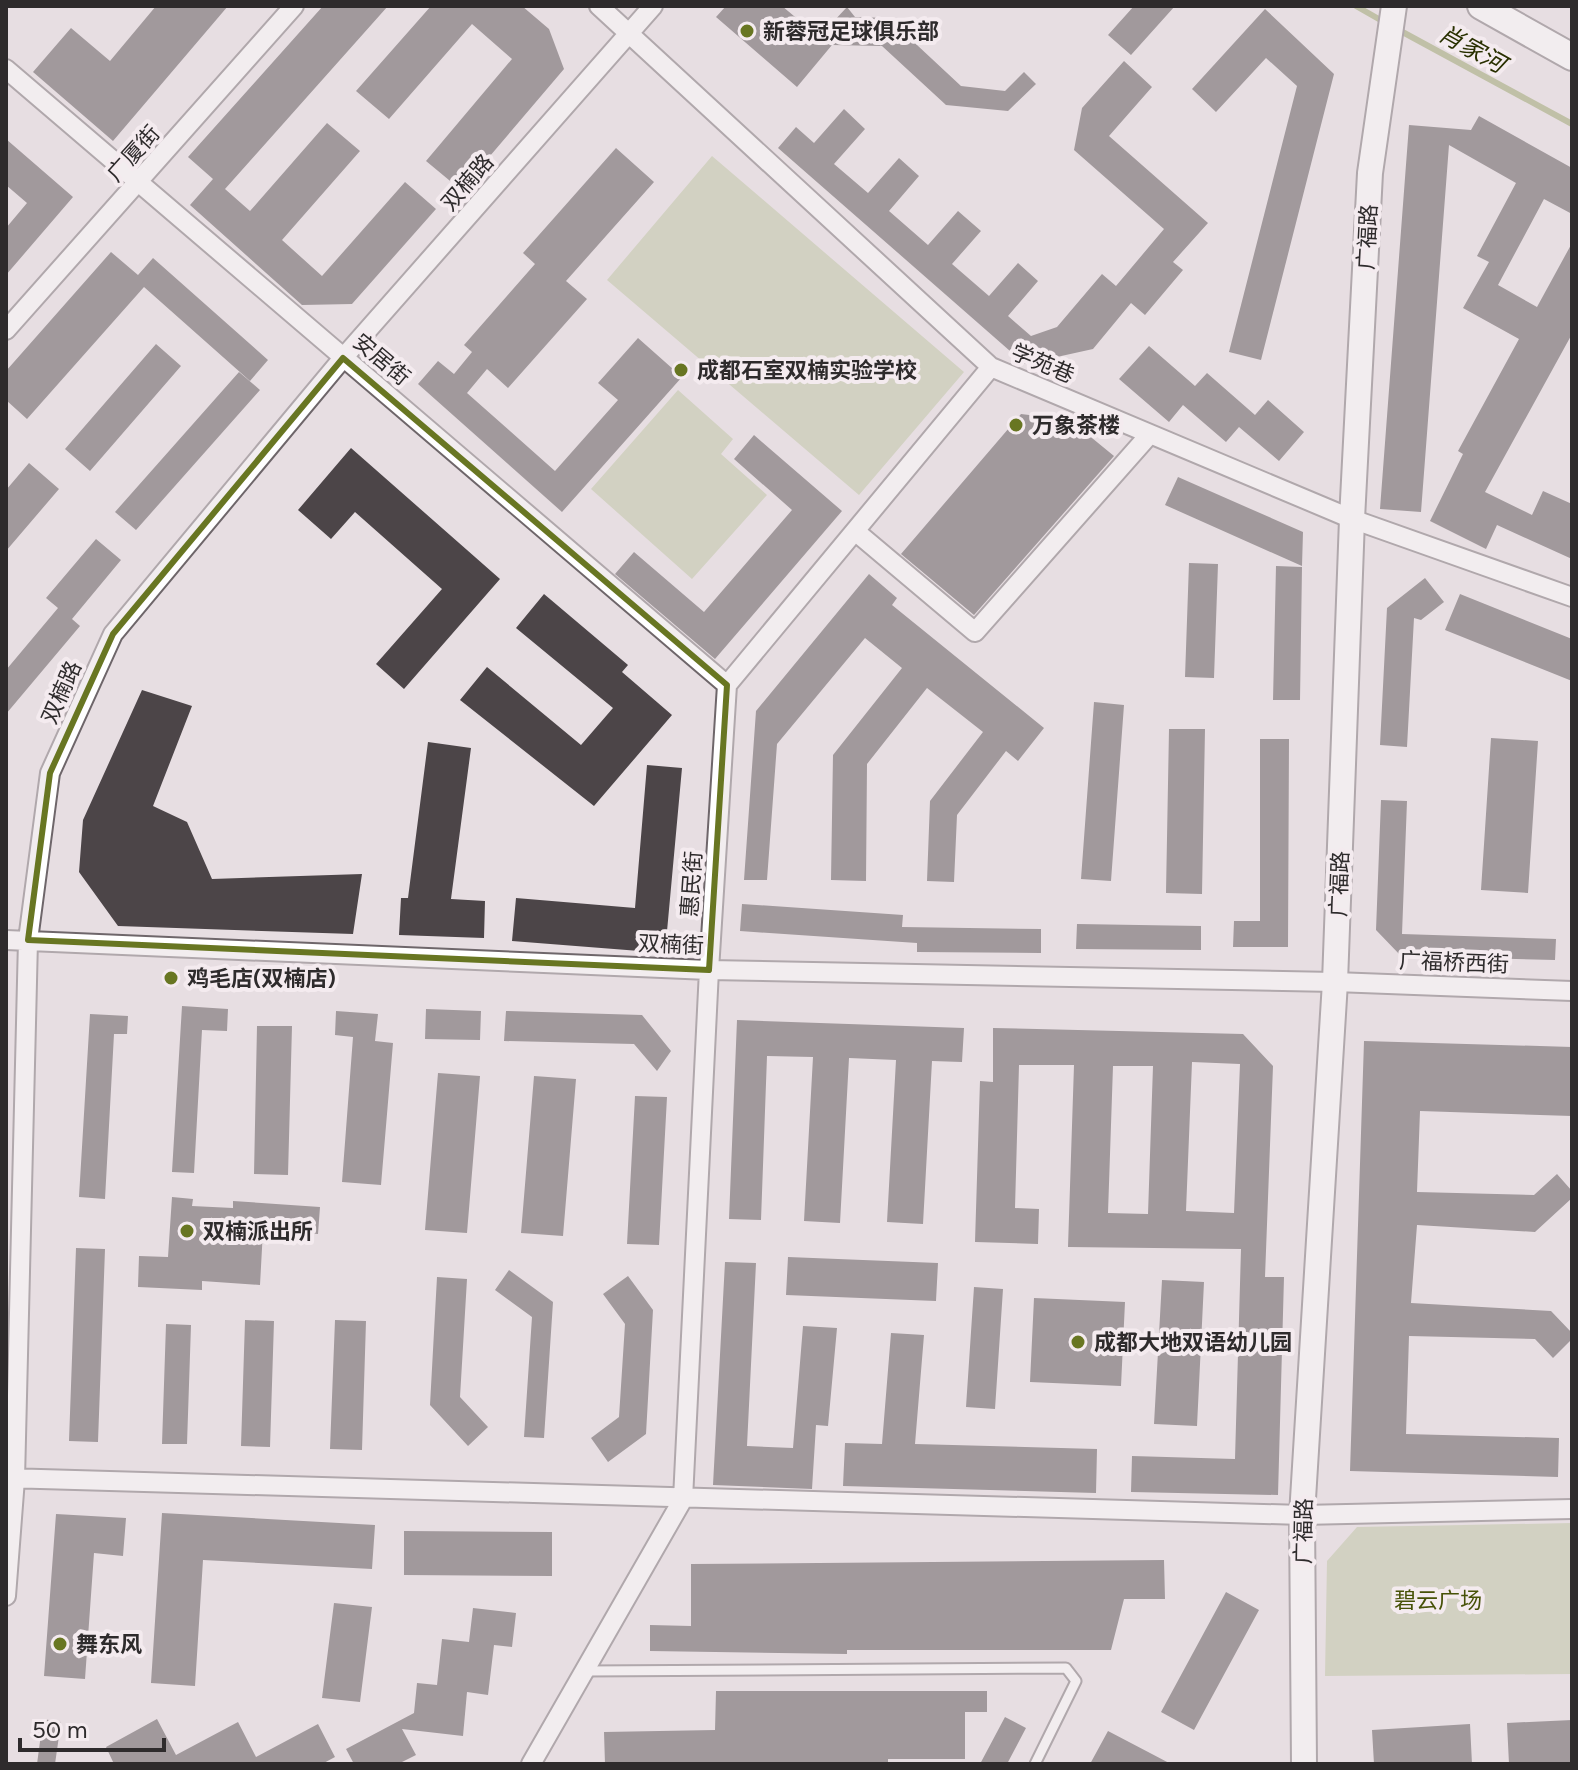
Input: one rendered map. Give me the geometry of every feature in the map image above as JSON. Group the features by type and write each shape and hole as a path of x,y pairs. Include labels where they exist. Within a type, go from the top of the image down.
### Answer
{"main road":[{"path":"1481,6 1572,57"}],"street":[{"name":"广厦街","path":"6,330 294,6"},
{"name":"学苑巷","path":"599,6 991,367 1352,519 1572,597"},
{"name":"双楠路","path":"6,1596 28,940 50,773 113,634 343,358 653,6"},
{"name":"广福路","path":"1304,1764 1302,1515 1335,982 1352,519 1370,173 1394,6"},
{"name":"安居街","path":"6,69 727,685"},
{"path":"727,685 991,367"},
{"path":"855,531 975,632 1150,434"},
{"name":"惠民街","path":"683,1499 709,970 727,685"},
{"name":"双楠街","path":"6,940 709,970 1335,982"},
{"name":"广福桥西街","path":"1335,982 1572,991"},
{"path":"10,1478 1302,1515 1572,1509"},
{"path":"531,1764 683,1499"}],"lane":[{"path":"585,1671 1066,1668 1076,1681 1035,1764"}],"highlighted area":[{"path":"343,358 727,685 709,970 28,940 50,773 113,634"}],"green space":[{"path":"712,156 964,372 859,495 607,280"},
{"path":"678,390 733,439 721,454 767,495 692,579 591,489"},
{"name":"碧云广场","path":"1572,1523 1572,1674 1325,1676 1327,1561 1357,1527"}],"building":[{"path":"156,6 228,6 113,141 33,72 71,28 110,61"},
{"path":"323,6 388,6 225,189 250,211 327,123 360,151 282,240 322,276 405,182 436,209 352,304 302,305 190,205 213,179 188,157"},
{"path":"431,6 522,6 549,29 564,69 461,190 426,161 512,59 472,24 389,119 356,91"},
{"path":"726,6 782,6 819,37 847,7 855,17 888,18 961,86 1005,91 1024,72 1036,84 1008,111 946,105 882,46 832,45 797,87 716,17"},
{"path":"1134,6 1175,6 1131,55 1108,35"},
{"path":"1265,9 1334,74 1261,360 1229,352 1297,86 1266,58 1216,112 1192,89"},
{"path":"1124,61 1152,87 1109,136 1208,223 1173,262 1183,270 1145,315 1131,303 1093,349 1025,364 778,148 796,127 814,143 844,109 865,129 834,164 868,193 899,158 919,176 889,211 928,245 958,211 981,231 952,264 989,296 1018,263 1038,281 1008,316 1031,336 1057,327 1102,274 1116,286 1164,229 1074,150 1082,108"},
{"path":"1479,116 1572,168 1572,214 1544,199 1498,285 1537,307 1572,243 1572,334 1485,492 1532,515 1543,491 1572,504 1572,559 1497,525 1486,549 1430,521 1463,454 1458,451 1519,339 1463,308 1489,262 1477,256 1516,183 1449,145 1421,512 1380,509 1409,125 1471,130"},
{"path":"6,139 73,197 6,275 6,228 27,203 6,185"},
{"path":"616,148 654,182 566,281 587,299 508,388 487,369 467,393 555,471 618,400 598,383 638,338 682,377 562,512 418,384 438,361 454,374 472,352 464,345 535,264 523,253"},
{"path":"111,252 138,275 153,258 268,360 250,381 144,287 27,419 6,400 6,371"},
{"path":"156,344 181,366 90,471 65,449"},
{"path":"1149,346 1195,386 1207,373 1255,415 1268,400 1304,432 1279,461 1239,427 1226,442 1183,405 1169,422 1119,379"},
{"path":"239,372 260,390 136,530 115,512"},
{"path":"1021,414 1070,420 1114,456 974,615 901,554"},
{"path":"754,435 842,511 715,659 615,574 634,552 704,612 792,510 734,459"},
{"path":"351,448 500,579 404,689 376,664 442,589 355,512 331,539 298,510"},
{"path":"29,463 59,489 6,551 6,490"},
{"path":"1178,477 1303,532 1302,566 1165,505"},
{"path":"96,539 121,560 72,619 80,626 6,714 6,670 58,608 46,598"},
{"path":"1189,563 1218,564 1214,678 1185,677"},
{"path":"1276,566 1302,567 1300,700 1273,700"},
{"path":"869,574 897,598 892,605 1044,728 1018,761 1006,751 957,815 954,882 927,881 930,801 983,732 927,688 867,764 866,881 831,880 833,755 902,668 865,638 777,744 767,880 744,880 756,711"},
{"path":"1425,578 1444,602 1421,620 1414,618 1407,747 1380,745 1387,608"},
{"path":"544,594 628,665 622,672 672,715 594,806 460,700 487,667 581,745 613,708 516,628"},
{"path":"1460,594 1572,639 1572,681 1445,630"},
{"path":"142,690 192,706 153,806 187,822 212,879 362,874 353,934 118,926 79,872 83,820"},
{"path":"1094,702 1124,705 1111,881 1081,879"},
{"path":"1169,729 1205,729 1202,894 1166,893"},
{"path":"1491,738 1538,741 1528,893 1481,890"},
{"path":"1260,739 1289,739 1288,947 1233,947 1234,921 1260,921"},
{"path":"428,742 471,748 451,899 485,901 484,938 399,935 401,898 408,898"},
{"path":"647,765 682,768 665,953 512,941 516,898 635,908"},
{"path":"1381,800 1407,801 1402,934 1556,939 1555,960 1401,956 1376,930"},
{"path":"742,904 903,915 902,927 1041,929 1041,953 917,952 917,943 740,931"},
{"path":"1077,924 1201,926 1201,950 1076,949"},
{"path":"182,1006 228,1009 227,1031 202,1030 194,1173 172,1172"},
{"path":"426,1009 481,1011 480,1040 425,1039"},
{"path":"336,1011 378,1014 375,1041 393,1043 381,1185 342,1182 353,1037 335,1035"},
{"path":"506,1011 642,1015 671,1051 657,1071 634,1044 504,1041"},
{"path":"90,1014 128,1016 127,1034 114,1034 105,1199 79,1197"},
{"path":"737,1020 964,1028 962,1062 932,1061 923,1224 887,1222 896,1060 849,1058 840,1223 804,1221 813,1057 767,1056 761,1220 729,1219"},
{"path":"257,1026 292,1026 288,1175 254,1174"},
{"path":"993,1028 1243,1034 1273,1066 1265,1277 1284,1277 1278,1495 1131,1492 1132,1456 1235,1459 1241,1249 1068,1247 1074,1065 1019,1065 1015,1208 1039,1209 1038,1244 975,1242 980,1081 993,1082","holes":["1192,1062 1240,1064 1234,1213 1186,1211","1113,1066 1153,1066 1148,1214 1108,1213"]},
{"path":"1364,1041 1572,1047 1572,1116 1420,1111 1417,1192 1534,1195 1557,1174 1572,1191 1572,1198 1535,1232 1417,1225 1411,1303 1551,1311 1572,1333 1572,1339 1553,1358 1535,1339 1409,1336 1406,1434 1559,1438 1558,1477 1350,1471"},
{"path":"438,1073 480,1076 467,1233 425,1230"},
{"path":"534,1076 576,1079 563,1236 521,1233"},
{"path":"635,1096 667,1097 659,1245 627,1244"},
{"path":"172,1197 193,1199 192,1206 233,1208 233,1201 320,1207 318,1234 263,1230 260,1285 202,1281 202,1290 138,1287 139,1256 168,1257"},
{"path":"76,1248 105,1249 98,1442 69,1441"},
{"path":"788,1257 938,1263 936,1301 786,1295"},
{"path":"725,1262 756,1263 747,1446 793,1448 803,1326 837,1328 828,1426 816,1425 812,1489 713,1485"},
{"path":"509,1270 553,1302 544,1438 524,1437 532,1317 495,1290"},
{"path":"628,1276 653,1310 646,1434 608,1462 591,1438 619,1417 625,1324 603,1294"},
{"path":"437,1277 467,1279 460,1397 488,1427 468,1446 430,1405"},
{"path":"1162,1280 1204,1282 1197,1426 1154,1424"},
{"path":"974,1287 1003,1289 995,1409 966,1407"},
{"name":"成都大地双语幼儿园","path":"1034,1298 1125,1302 1121,1386 1030,1382"},
{"path":"245,1320 274,1321 270,1447 241,1446"},
{"path":"335,1320 366,1321 362,1450 330,1449"},
{"path":"166,1324 191,1325 187,1444 162,1444"},
{"path":"891,1333 924,1335 915,1444 1097,1449 1096,1493 843,1486 845,1443 882,1444"},
{"path":"162,1513 375,1525 372,1569 203,1560 195,1686 151,1683"},
{"path":"56,1514 126,1518 123,1556 94,1553 85,1679 44,1676"},
{"path":"404,1531 552,1532 552,1576 404,1575"},
{"path":"1164,1560 1165,1599 1124,1599 1111,1650 847,1650 847,1654 650,1651 650,1625 691,1626 691,1564"},
{"path":"1226,1592 1259,1610 1194,1730 1161,1712"},
{"path":"334,1603 372,1607 360,1702 322,1698"},
{"path":"473,1608 516,1613 512,1647 494,1645 488,1695 467,1692 463,1736 402,1729 416,1755 398,1764 354,1764 346,1749 414,1713 417,1683 437,1685 442,1639 469,1642"},
{"path":"716,1691 987,1691 987,1712 965,1712 965,1759 888,1759 888,1764 605,1764 604,1732 715,1730"},
{"path":"1005,1717 1026,1728 1007,1764 980,1764"},
{"path":"43,1719 61,1722 55,1764 37,1764"},
{"path":"157,1719 176,1755 238,1722 256,1757 318,1724 335,1757 322,1764 114,1764 106,1747"},
{"path":"1572,1720 1572,1764 1509,1764 1507,1723"},
{"path":"1470,1724 1472,1764 1374,1764 1372,1730"},
{"path":"1108,1731 1171,1764 1090,1764"}],"waterway":[{"name":"肖家河","path":"1356,6 1384,22"},
{"name":"肖家河","path":"1397,29 1572,124"}],"place":[{"name":"新蓉冠足球俱乐部","path":"747,31"},
{"name":"成都石室双楠实验学校","path":"681,370"},
{"name":"万象茶楼","path":"1016,425"},
{"name":"鸡毛店(双楠店)","path":"171,978"},
{"name":"双楠派出所","path":"187,1231"},
{"name":"成都大地双语幼儿园","path":"1078,1342"},
{"name":"舞东风","path":"60,1644"}]}
